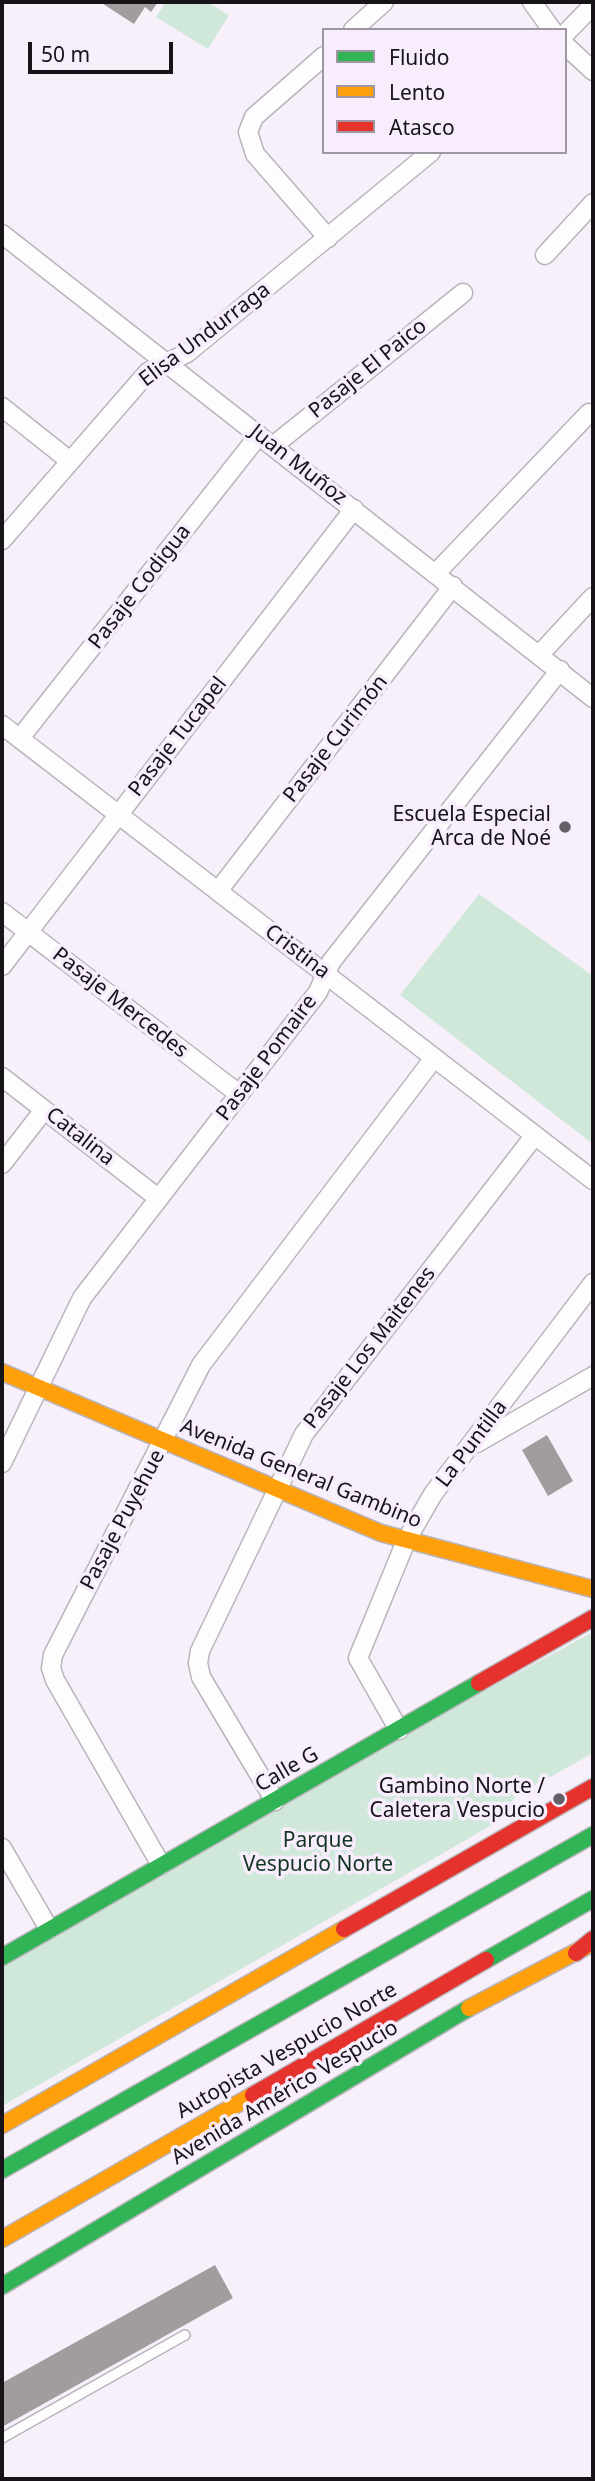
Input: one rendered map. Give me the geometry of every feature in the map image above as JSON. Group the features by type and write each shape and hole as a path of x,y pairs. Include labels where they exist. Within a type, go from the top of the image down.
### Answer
{"main road":[{"name":"Avenida General Gambino","path":"2,1372 406,1541 593,1589"},
{"name":"Calle G","path":"2,1957 593,1618"},
{"path":"2,2125 593,1787"},
{"name":"Autopista Vespucio Norte","path":"2,2170 593,1835"},
{"name":"Autopista Vespucio Norte","path":"2,2239 593,1899"},
{"name":"Avenida Américo Vespucio","path":"2,2286 506,1986 576,1953 593,1941"}],"street":[{"path":"355,28 384,2"},
{"path":"533,2 551,28"},
{"path":"567,32 593,5"},
{"path":"567,47 593,71"},
{"path":"322,57 254,117 248,132 255,154 328,238"},
{"name":"Elisa Undurraga","path":"2,540 148,372 187,353 429,154"},
{"path":"545,255 593,202"},
{"name":"Juan Muñoz","path":"2,234 593,698"},
{"name":"Pasaje El Paico","path":"266,440 463,293"},
{"path":"2,407 70,461"},
{"path":"436,573 589,413"},
{"name":"Pasaje Codigua","path":"20,738 266,440"},
{"name":"Pasaje Tucapel","path":"2,966 354,509"},
{"name":"Pasaje Curimón","path":"218,891 453,586"},
{"path":"540,654 593,597"},
{"name":"Pasaje Pomaire","path":"2,1463 82,1298 317,992 331,962 560,670"},
{"name":"Cristina","path":"2,724 593,1180"},
{"name":"Pasaje Mercedes","path":"2,912 239,1094"},
{"name":"Pasaje Puyehue","path":"162,1865 51,1668 53,1655 165,1441 189,1387 214,1347 434,1058"},
{"name":"Catalina","path":"2,1077 158,1198"},
{"path":"2,1164 44,1110"},
{"name":"Pasaje Los Maitenes","path":"275,1801 201,1677 198,1663 200,1651 297,1446 311,1424 535,1135"},
{"name":"La Puntilla","path":"399,1730 358,1658 406,1541 433,1494 593,1283"},
{"path":"468,1448 593,1376"},
{"path":"2,1849 49,1929"}],"lane":[{"path":"2,2438 185,2335"}],"green space":[{"path":"166,2 207,2 229,15 208,49 156,17"},
{"path":"479,894 593,976 593,1144 400,995"},
{"name":"Parque Vespucio Norte","path":"593,1632 593,1753 515,1797 499,1821 2,2106 2,1964 316,1782"}],"building":[{"path":"100,2 158,2 151,12 145,7 134,24"},
{"path":"547,1435 573,1481 548,1496 522,1450"},
{"path":"215,2265 233,2298 2,2427 2,2383"}],"traffic: fast":[{"path":"2,1957 479,1683"},
{"path":"2,2170 593,1835"},
{"path":"486,1960 593,1899"},
{"path":"2,2286 469,2008"}],"traffic: slow":[{"path":"2,1372 381,1533 593,1589"},
{"path":"2,2125 344,1929"},
{"path":"469,2008 591,1944"},
{"path":"2,2239 253,2095"}],"traffic: jam":[{"path":"479,1683 593,1618"},
{"path":"344,1929 593,1787"},
{"path":"576,1953 593,1939"},
{"path":"253,2095 486,1960"}],"place":[{"name":"Escuela Especial Arca de Noé","path":"565,827"},
{"name":"Gambino Norte / Caletera Vespucio","path":"559,1799"}]}
